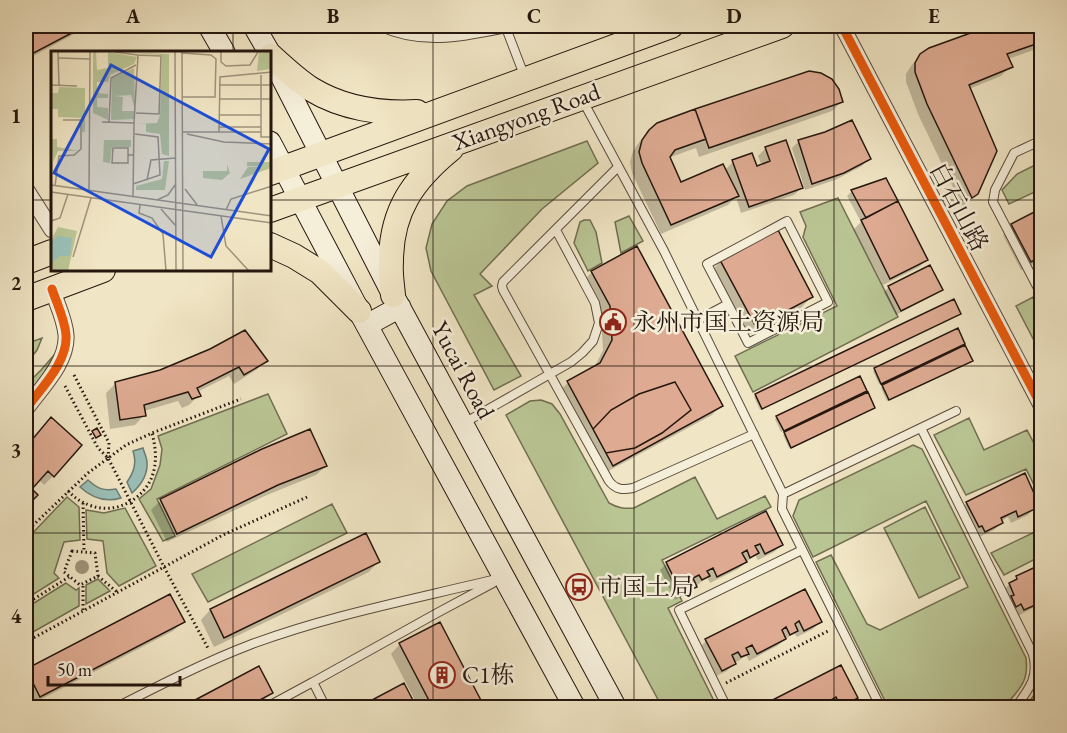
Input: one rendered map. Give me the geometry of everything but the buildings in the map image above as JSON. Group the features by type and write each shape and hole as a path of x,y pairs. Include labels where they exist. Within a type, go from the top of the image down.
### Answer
{"main road":[{"path":"209,26 223,51"},
{"name":"Yucai Road","path":"254,26 268,51"},
{"name":"Xiangyong Road","path":"277,171 671,26"},
{"name":"Xiangyong Road","path":"272,209 782,26"},
{"path":"272,57 292,76 338,102 368,110 398,113 437,111 456,142 417,182 401,208 393,235 390,262 397,301 363,318"},
{"name":"Yucai Road","path":"272,59 397,301 616,708"},
{"path":"272,150 277,171 300,199 575,708"},
{"path":"272,246 320,272 363,318"},
{"path":"26,262 51,252"},
{"path":"26,299 98,272"}],"street":[{"name":"白石山路","path":"842,26 1041,407"},
{"path":"26,189 51,228"},
{"path":"26,409 57,366 66,345 64,323 52,289"}],"lane":[{"path":"379,26 424,39 458,38 507,28 526,79"},
{"path":"581,98 664,251 698,320 783,495 782,508 881,708"},
{"path":"1041,140 1014,153 995,190 993,202 1041,296"},
{"path":"618,167 503,282 502,286 612,486 626,490 633,488 754,434"},
{"path":"787,220 828,302 748,343 728,304 707,264 787,220"},
{"path":"463,423 550,374 582,353 593,341 599,323 595,303 556,230"},
{"path":"698,320 728,304"},
{"path":"783,495 956,411"},
{"path":"921,428 1033,654 1036,666 1034,679 1027,693 1015,708"},
{"path":"727,708 680,610 802,550"},
{"path":"115,708 214,660 253,644 350,614 505,577"},
{"path":"265,708 505,577"},
{"path":"313,682 326,708"}],"path":[{"path":"74,375 109,443 108,458"},
{"path":"65,386 98,448 108,458 214,660"},
{"path":"26,532 88,472 126,445 241,399"},
{"path":"68,491 82,503 93,507 106,509 131,501 150,482 154,471 156,457 152,433"},
{"path":"26,642 223,535 307,497"},
{"path":"82,503 84,552"},
{"path":"98,576 80,585 69,577 64,572 72,551 95,553 98,576 117,592"},
{"path":"26,604 69,577"},
{"path":"83,583 83,610"},
{"path":"717,687 840,625"}],"green space":[{"path":"587,141 598,163 542,209 480,274 492,286 474,295 521,376 494,390 431,271 426,248 432,224 447,201 467,186"},
{"path":"1041,162 1041,189 1009,204 1002,190 1017,174"},
{"path":"838,198 898,317 753,392 735,356 837,306 803,237 806,226 800,212"},
{"path":"629,216 643,241 621,253 615,222"},
{"path":"590,220 596,232 602,263 588,271 574,243 580,222"},
{"path":"1033,297 1041,312 1041,354 1016,306"},
{"path":"42,338 37,350 26,364 26,344"},
{"path":"55,354 44,373 26,398 26,385"},
{"path":"268,394 287,434 157,499 175,536 163,541 139,499 151,489 160,465 162,449 158,436"},
{"path":"541,400 552,404 560,414 609,503 615,506 634,508 695,477 717,519 765,496 771,507 662,560 682,601 668,608 717,707 662,707 506,415 530,401"},
{"path":"969,418 984,450 1027,430 1041,457 1041,499 1026,469 966,495 934,435"},
{"path":"913,445 922,449 1026,658 1027,667 1024,680 1004,707 888,707 816,562 831,555 867,624 880,630 968,587 926,501 813,557 793,516 799,500"},
{"path":"67,497 79,507 80,540 64,542 54,573 59,578 26,599 26,540"},
{"path":"332,504 347,533 208,602 192,574"},
{"path":"925,507 960,578 919,598 884,528"},
{"path":"125,508 156,566 119,586 107,573 103,541 87,539 86,510 104,513"},
{"path":"1041,529 1041,556 1004,575 991,553"},
{"path":"98,579 110,591 86,604 86,585"},
{"path":"66,583 76,590 79,588 79,606 26,636 26,608"},
{"path":"1041,686 1041,707 1025,707"}],"water":[{"path":"143,448 147,460 146,471 141,483 132,493 127,482 134,467 133,451"},
{"path":"88,480 101,489 116,489 121,498 104,500 89,494 80,487"}],"cycle path":[{"path":"842,26 1042,407"},
{"path":"26,409 63,355 66,335 52,289"}],"place":[{"name":"永州市国土资源局","path":"613,322"},
{"name":"市国土局","path":"579,587"},
{"name":"C1栋","path":"442,675"}]}
